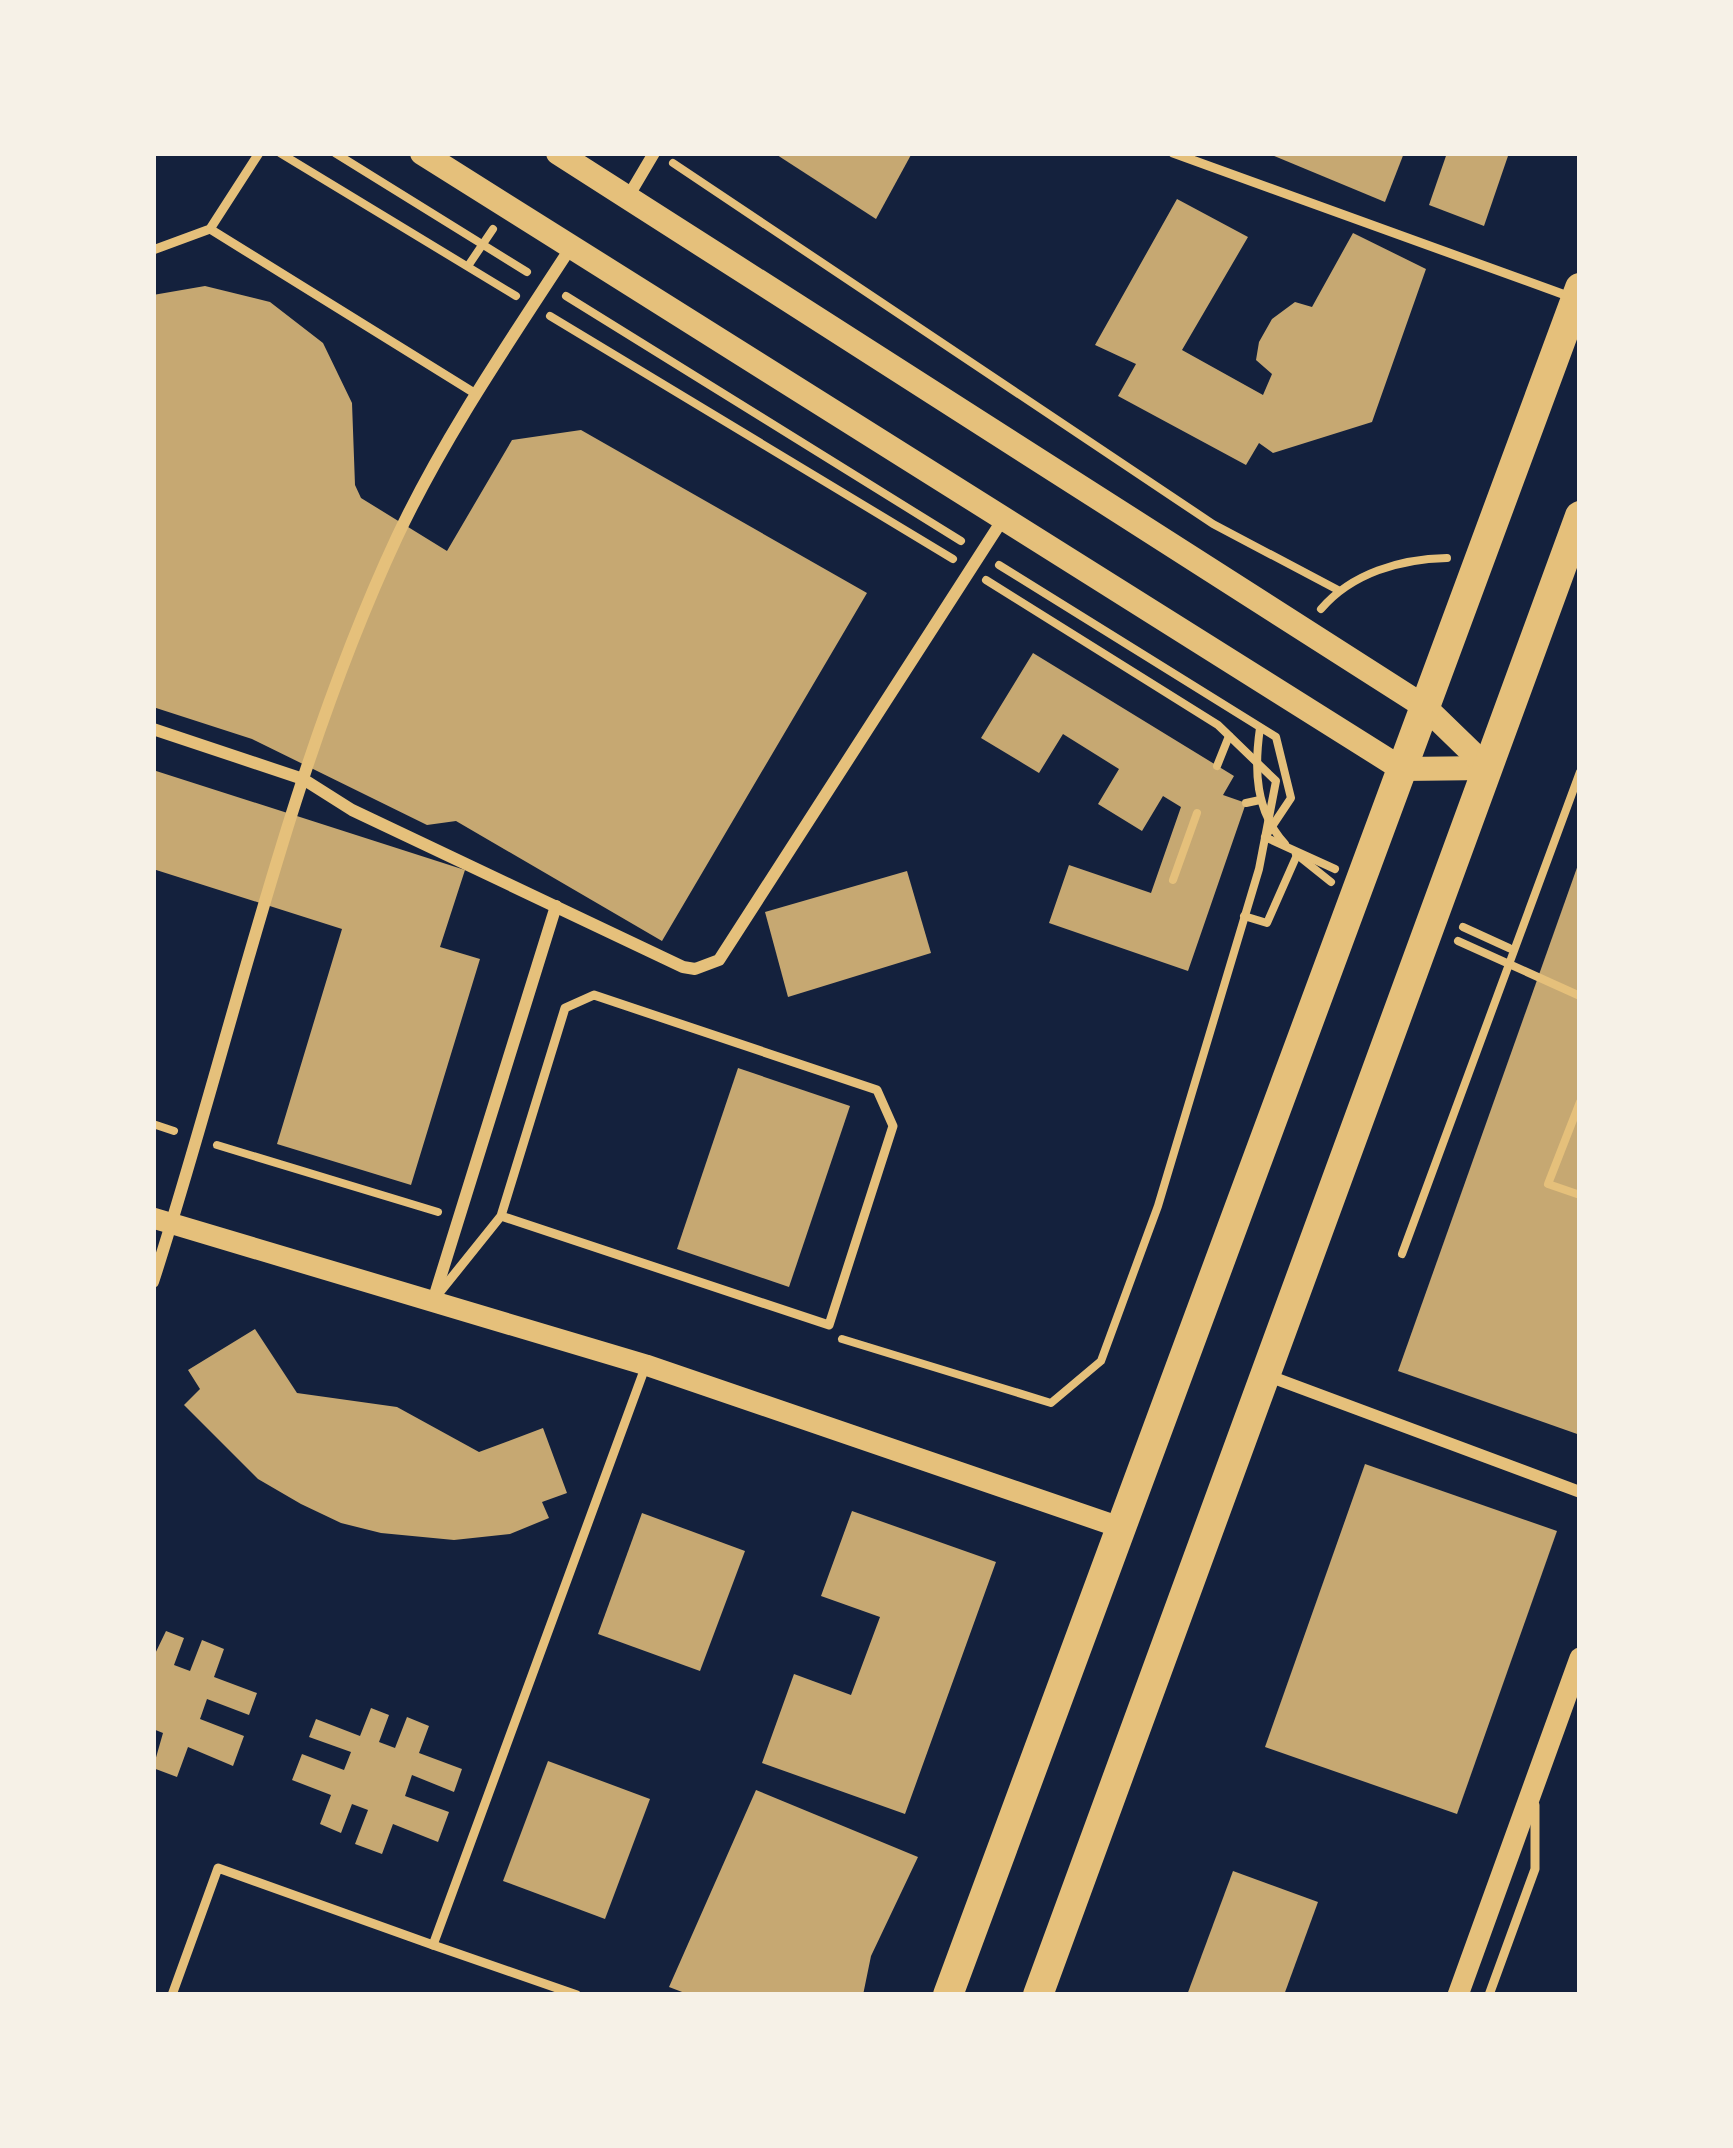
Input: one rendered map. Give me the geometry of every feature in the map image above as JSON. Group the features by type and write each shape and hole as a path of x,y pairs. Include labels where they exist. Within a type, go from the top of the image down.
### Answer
{"main road":[{"path":"422,153 1402,769 1488,768"},
{"path":"558,153 1425,707 1488,768"},
{"path":"948,1995 1578,294"},
{"path":"1038,1995 1580,516"}],"street":[{"path":"627,198 656,153"},
{"path":"153,1282 162,1221 303,779 395,541 476,394 571,248"},
{"path":"153,729 303,779 352,810 683,967 709,966 719,959 1003,519"},
{"path":"433,1301 556,906"},
{"path":"162,1221 646,1364 1122,1528"},
{"path":"1266,1375 1580,1492"},
{"path":"1458,1995 1580,1658"}],"lane":[{"path":"153,250 210,229 259,153"},
{"path":"1173,153 1578,294"},
{"path":"210,229 476,394"},
{"path":"433,1301 501,1216 565,1008 594,995 877,1090 893,1126 829,1325 501,1216"},
{"path":"433,1945 646,1364"},
{"path":"1489,1995 1535,1869 1534,1785"},
{"path":"172,1995 218,1868 577,1995"}],"path":[{"path":"280,153 1139,672"},
{"path":"335,153 1276,737 1291,798 1265,837"},
{"path":"656,153 1213,524 1338,590"},
{"path":"1216,766 1229,736"},
{"path":"1402,1254 1580,772"},
{"path":"1246,802 1259,800"},
{"path":"1173,880 1197,813"},
{"path":"1244,916 1267,923 1297,856"},
{"path":"1538,977 1580,996"},
{"path":"1580,1102 1549,1184 1580,1195"}],"building":[{"path":"774,153 912,153 876,219"},
{"path":"1267,153 1404,153 1385,202"},
{"path":"1447,153 1509,153 1484,226 1429,205"},
{"path":"1177,199 1248,237 1182,350 1263,395 1272,374 1256,360 1259,342 1272,319 1295,302 1312,307 1353,233 1426,269 1372,422 1273,453 1259,443 1246,465 1118,396 1136,364 1095,345"},
{"path":"205,286 270,302 323,343 352,403 355,485 361,498 447,551 512,440 581,430 867,593 662,941 456,821 427,825 252,739 153,707 153,295"},
{"path":"1033,653 1234,776 1223,795 1246,803 1188,971 1049,923 1069,865 1151,893 1181,807 1163,796 1142,831 1098,804 1119,769 1063,734 1039,773 981,738"},
{"path":"153,770 465,870 440,947 480,959 411,1185 277,1144 342,929 153,869"},
{"path":"1580,862 1580,1435 1398,1371"},
{"path":"907,871 931,953 788,997 765,912"},
{"path":"738,1068 850,1106 789,1287 677,1249"},
{"path":"255,1329 297,1393 397,1407 479,1452 543,1428 567,1493 542,1502 549,1518 510,1534 454,1540 381,1533 341,1523 301,1504 258,1479 184,1405 200,1389 188,1370"},
{"path":"1365,1464 1557,1531 1457,1814 1265,1747"},
{"path":"852,1511 996,1562 905,1814 762,1763 794,1674 851,1695 880,1617 821,1596"},
{"path":"642,1513 745,1551 700,1671 598,1634"},
{"path":"166,1631 184,1638 174,1665 190,1671 202,1640 224,1649 214,1677 257,1693 249,1715 207,1699 200,1719 244,1736 233,1766 188,1747 177,1777 153,1768 163,1733 153,1729 153,1658"},
{"path":"371,1708 389,1715 379,1742 395,1748 407,1717 429,1726 419,1753 462,1769 454,1792 412,1775 405,1796 449,1812 438,1842 393,1824 382,1854 355,1844 368,1810 352,1804 341,1833 320,1824 331,1795 292,1780 302,1754 344,1770 351,1752 309,1737 316,1719 360,1736"},
{"path":"548,1761 650,1799 605,1919 503,1881"},
{"path":"756,1790 918,1857 871,1956 863,1995 690,1995 669,1987"},
{"path":"1233,1871 1318,1902 1284,1995 1187,1995"}]}
